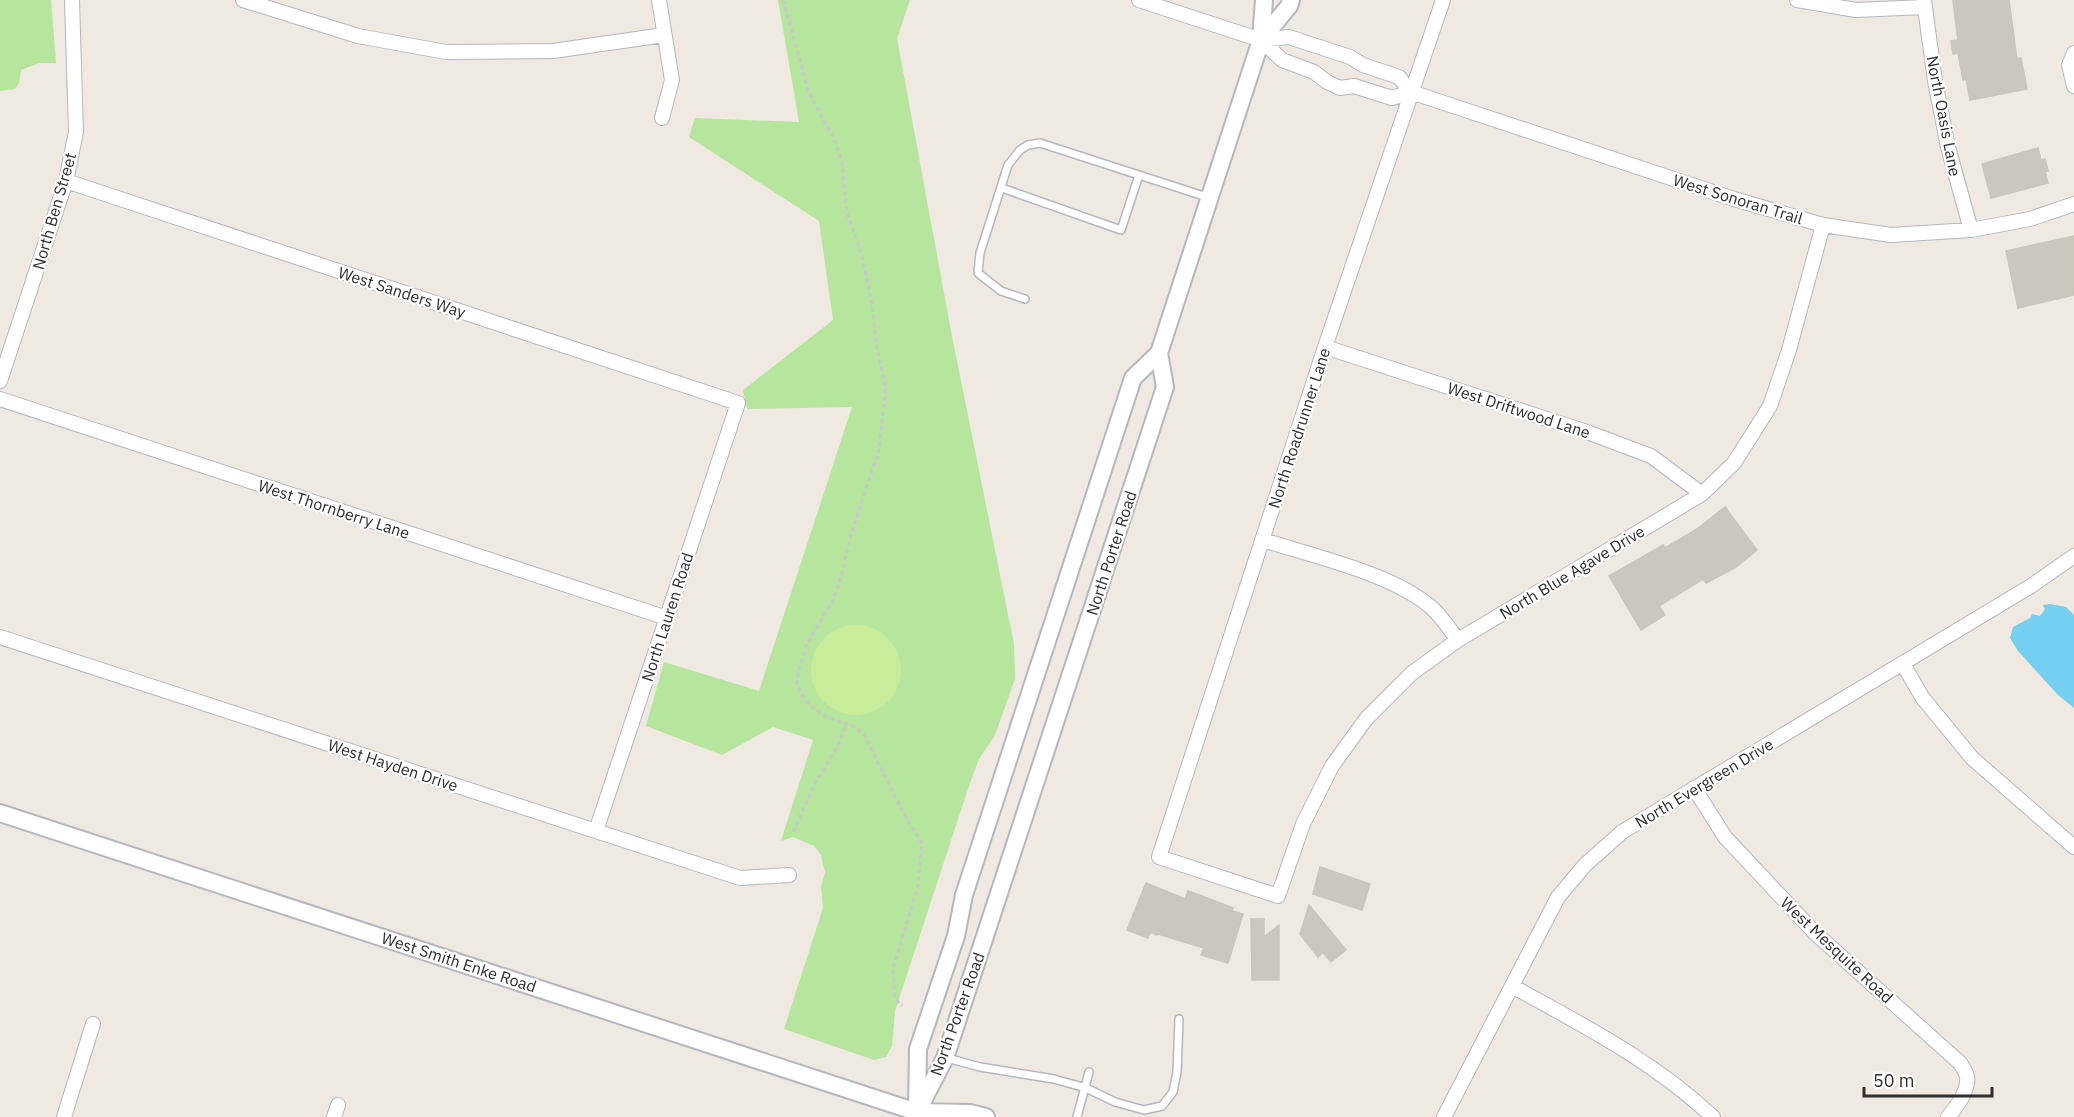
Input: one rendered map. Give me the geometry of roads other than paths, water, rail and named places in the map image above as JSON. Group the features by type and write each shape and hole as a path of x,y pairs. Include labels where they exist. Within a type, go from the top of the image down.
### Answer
{"street":[{"name":"North Ben Street","path":"0,381 66,181 76,132 72,0"},
{"path":"243,0 358,36 446,52 553,51 664,35"},
{"path":"659,0 672,80 662,118"},
{"path":"1139,0 1261,40"},
{"name":"North Porter Road","path":"921,1115 918,1049 956,936 964,895 1133,378 1159,353 1261,40 1263,0"},
{"name":"North Porter Road","path":"1261,40 1289,6 1291,0"},
{"name":"North Roadrunner Lane","path":"1278,896 1159,857 1325,347 1443,0"},
{"path":"1797,0 1856,10 1925,4"},
{"name":"North Oasis Lane","path":"1925,4 1935,81 1948,147 1971,230"},
{"name":"West Sonoran Trail","path":"1261,40 1289,37 1350,57 1363,65 1400,77 1411,92 1734,199 1823,225 1891,235 1971,230 2030,219 2074,204"},
{"name":"West Sonoran Trail","path":"1261,40 1282,60 1314,72 1340,88 1354,86 1392,98 1411,92"},
{"path":"2074,52 2069,65 2074,86"},
{"name":"West Sanders Way","path":"66,181 738,403"},
{"name":"North Blue Agave Drive","path":"1278,896 1303,824 1339,757 1366,719 1412,673 1458,640 1702,494 1734,464 1770,406 1790,350 1823,225"},
{"name":"West Driftwood Lane","path":"1325,347 1587,432 1651,456 1702,494"},
{"name":"North Porter Road","path":"921,1115 945,1058 1165,387 1159,353"},
{"name":"West Thornberry Lane","path":"0,399 667,618"},
{"name":"North Lauren Road","path":"596,831 738,403"},
{"path":"1263,540 1371,575 1408,590 1433,609 1458,640"},
{"name":"North Evergreen Drive","path":"1444,1117 1558,897 1585,865 1622,832 2031,586 2074,556"},
{"name":"West Hayden Drive","path":"0,637 740,878 789,875"},
{"path":"1903,664 1922,697 1972,758 2074,847"},
{"name":"West Mesquite Road","path":"1694,788 1725,837 1815,933 1960,1063 1967,1076 1965,1089 1957,1106 1948,1117"},
{"name":"West Smith Enke Road","path":"0,813 921,1115 970,1113 986,1117"},
{"path":"1512,986 1628,1050 1689,1095 1713,1117"},
{"path":"64,1117 93,1024"}],"lane":[{"path":"1024,298 1001,291 978,273 980,252 1008,165 1020,150 1028,145 1040,143 1210,198"},
{"path":"1002,188 1122,230 1139,176"},
{"path":"945,1058 980,1067 1053,1079 1086,1088 1115,1102 1144,1110 1162,1106 1173,1092 1177,1072 1179,1019"},
{"path":"1077,1117 1089,1072"}],"water":[{"path":"2043,605 2066,607 2074,615 2074,708 2058,695 2018,651 2010,638 2013,627 2030,618 2032,614 2040,616 2045,609"}]}
